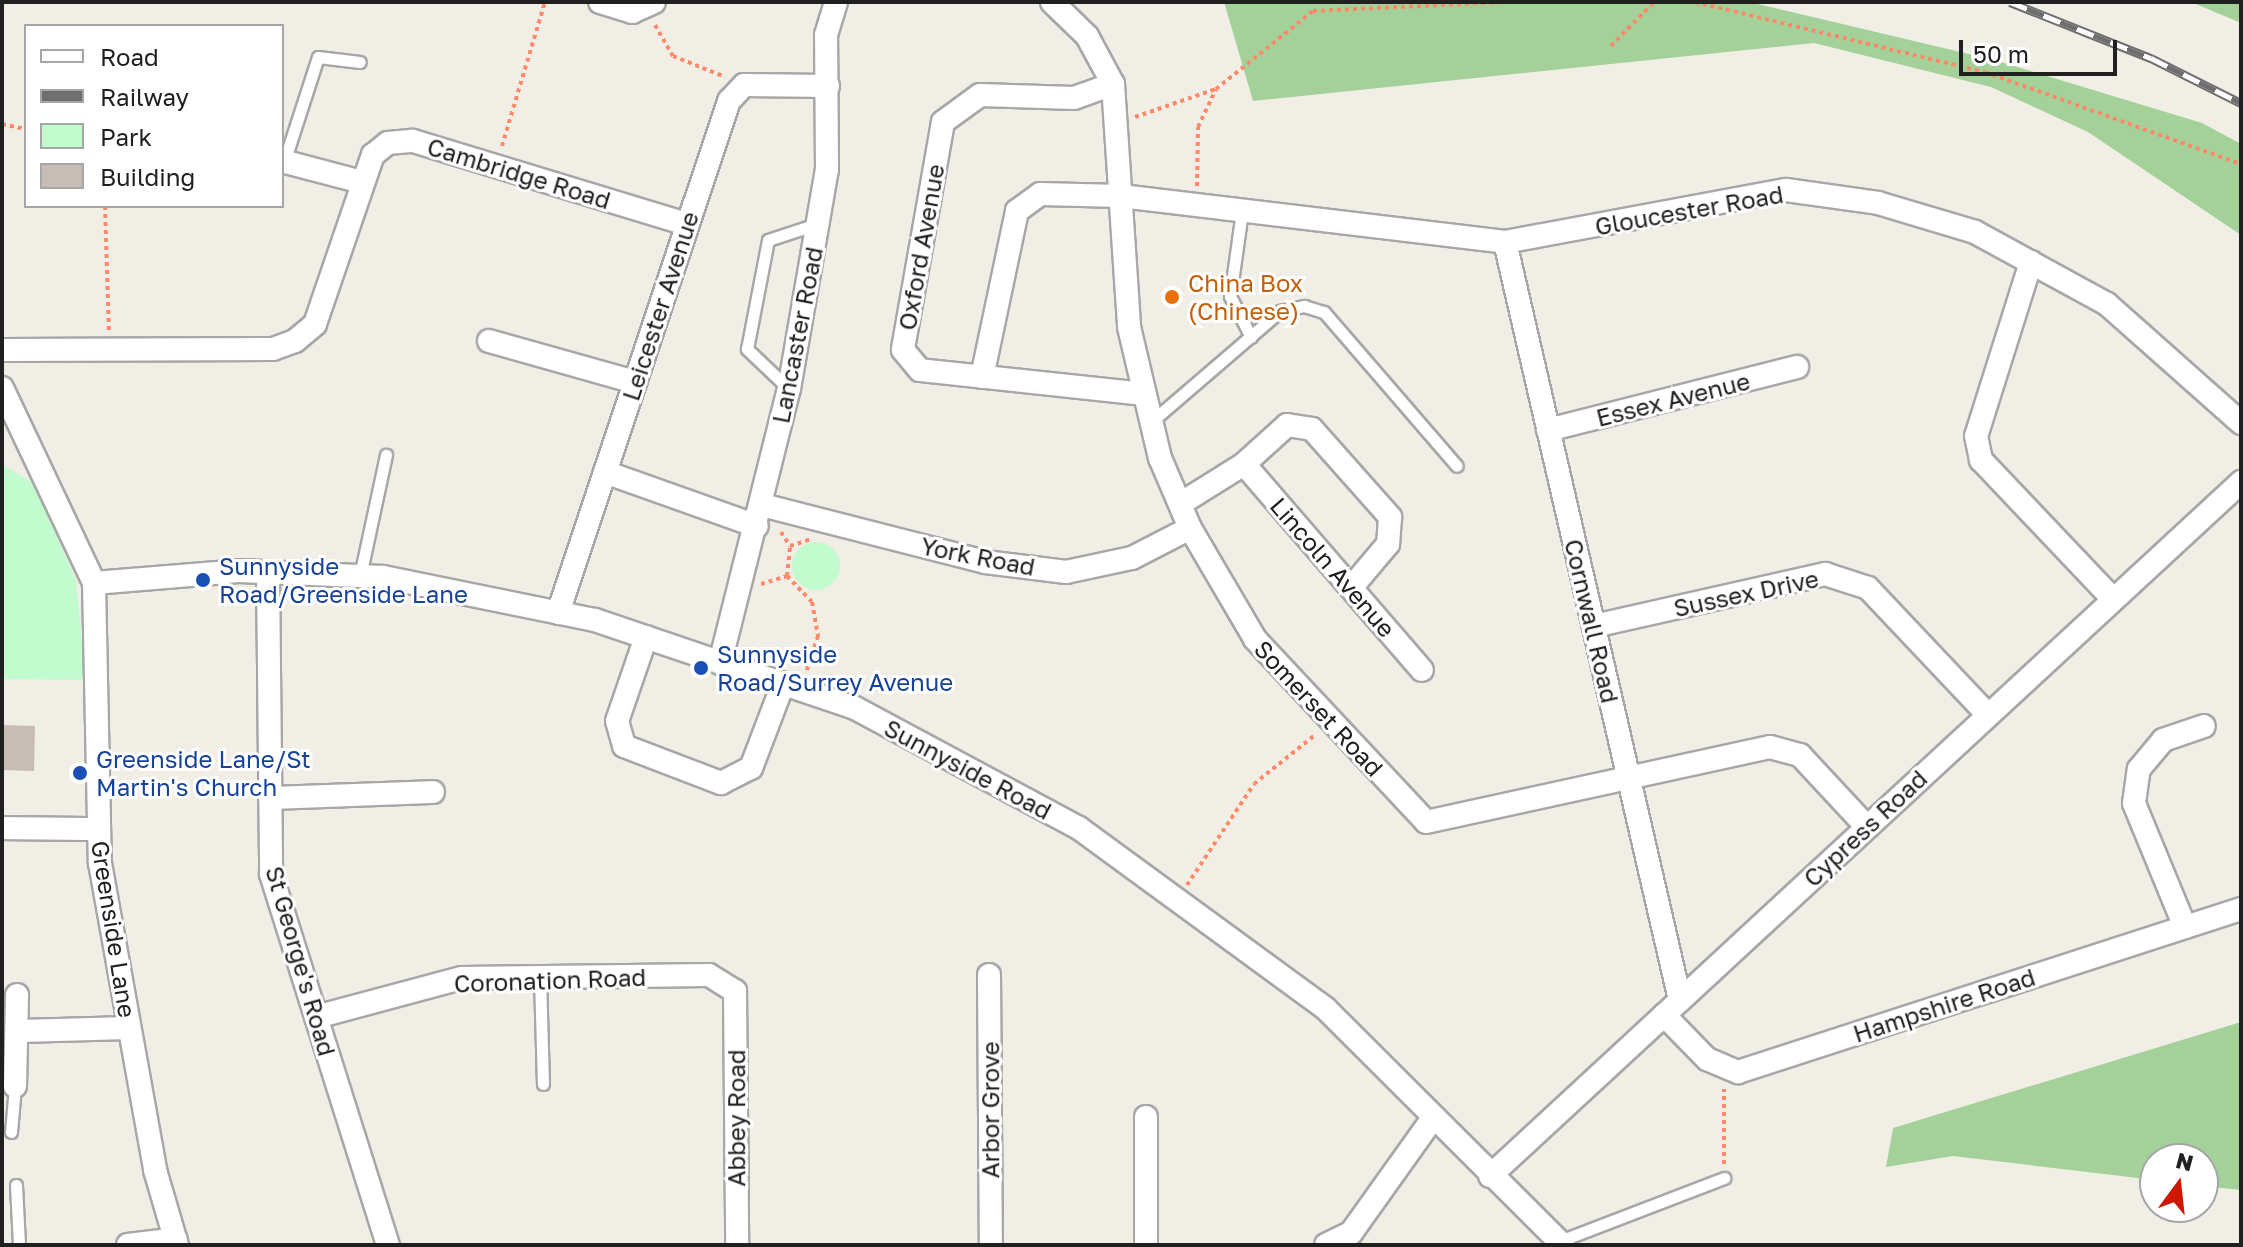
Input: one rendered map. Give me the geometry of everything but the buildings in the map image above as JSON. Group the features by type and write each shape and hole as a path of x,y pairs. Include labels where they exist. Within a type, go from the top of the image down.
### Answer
{"street":[{"path":"600,2 650,6"},
{"name":"Lancaster Road","path":"720,663 789,389 818,224 828,86 826,35 836,2"},
{"name":"Somerset Road","path":"1052,2 1087,36 1113,84 1129,327 1151,421 1190,528 1255,639 1426,822 1770,747 1800,755 1867,827"},
{"name":"Oxford Avenue","path":"1113,84 1074,98 980,95 943,122 903,350 920,370 1143,394"},
{"path":"744,85 828,86"},
{"name":"Leicester Avenue","path":"558,613 729,101 744,85"},
{"name":"Cambridge Road","path":"2,350 109,347 273,349 295,341 319,314 373,155 400,141 687,224"},
{"path":"284,161 362,182"},
{"name":"Gloucester Road","path":"982,377 1017,211 1040,194 1121,196 1505,242 1786,190 1906,211 1975,232 2107,304 2241,423"},
{"name":"Cornwall Road","path":"1505,242 1628,776 1672,1008"},
{"path":"2031,262 1976,436 1981,460 2113,599"},
{"path":"489,341 635,382"},
{"name":"Essex Avenue","path":"1548,430 1797,367"},
{"name":"Greenside Lane","path":"2,388 94,583 99,829 129,1028 176,1242"},
{"path":"1180,504 1244,464 1287,425 1312,429 1390,517 1388,544 1351,588"},
{"name":"Lincoln Avenue","path":"1244,464 1422,670"},
{"name":"York Road","path":"605,472 759,516 985,562 1066,572 1132,558 1190,528"},
{"name":"Cypress Road","path":"1490,1176 2241,482"},
{"name":"Sunnyside Road","path":"94,583 268,572 360,576 558,613 646,637 855,708 1079,828 1325,1008 1490,1176 1561,1243"},
{"name":"St George's Road","path":"268,572 271,874 388,1245"},
{"name":"Sussex Drive","path":"1594,626 1825,574 1868,588 1987,714"},
{"path":"646,637 617,721 624,746 721,783 751,768 792,687"},
{"path":"2185,927 2134,803 2139,769 2163,740 2204,726"},
{"path":"270,798 433,792"},
{"path":"2,828 99,829"},
{"name":"Hampshire Road","path":"1724,1066 1738,1072 2241,909"},
{"name":"Coronation Road","path":"316,1017 462,978 709,975 735,991"},
{"name":"Arbor Grove","path":"989,975 991,1245"},
{"name":"Abbey Road","path":"735,991 737,1245"},
{"path":"15,1086 20,1031 17,995"},
{"path":"1672,1008 1724,1066"},
{"path":"20,1031 129,1028"},
{"path":"1146,1117 1146,1245"},
{"path":"1326,1245 1351,1233 1433,1118"},
{"path":"128,1245 176,1242"}],"lane":[{"path":"284,158 318,57 360,62"},
{"path":"1242,211 1230,296 1251,337"},
{"path":"789,389 747,349 768,240 818,224"},
{"path":"1151,421 1280,311 1304,306 1324,312 1457,466"},
{"path":"360,576 386,455"},
{"path":"540,977 543,1084"},
{"path":"11,1132 15,1086"},
{"path":"1561,1243 1724,1178"},
{"path":"16,1185 19,1245"}],"path":[{"path":"496,167 545,2"},
{"path":"1117,122 1216,89 1313,11 1501,2"},
{"path":"1611,46 1654,2"},
{"path":"1695,2 1985,72 2241,164"},
{"path":"650,6 673,56 744,85"},
{"path":"1197,206 1198,127 1216,89"},
{"path":"2,124 24,129"},
{"path":"105,208 109,347"},
{"path":"790,546 787,576 812,602 818,636 792,687"},
{"path":"740,592 787,576"},
{"path":"1177,900 1254,784 1332,724"},
{"path":"1724,1066 1724,1178"}],"green space":[{"path":"1224,2 1749,2 1994,60 2202,123 2241,144 2241,235 2088,132 1991,87 1814,43 1253,101"},
{"path":"2191,2 2241,2 2241,23"},
{"path":"2,464 33,483 76,580 86,680 2,679"},
{"path":"816,542 833,549 840,566 833,583 816,590 799,583 792,566 799,549"},
{"path":"2241,1022 2241,1190 2219,1188 2219,1143 2139,1143 2139,1178 1953,1156 1886,1167 1893,1128"}],"railway":[{"path":"2010,2 2151,58 2241,103"}],"place":[{"name":"China Box (Chinese)","path":"1172,297"},
{"name":"Sunnyside Road/Greenside Lane","path":"203,580"},
{"name":"Sunnyside Road/Surrey Avenue","path":"701,668"},
{"name":"Greenside Lane/St Martin's Church","path":"80,773"}]}
